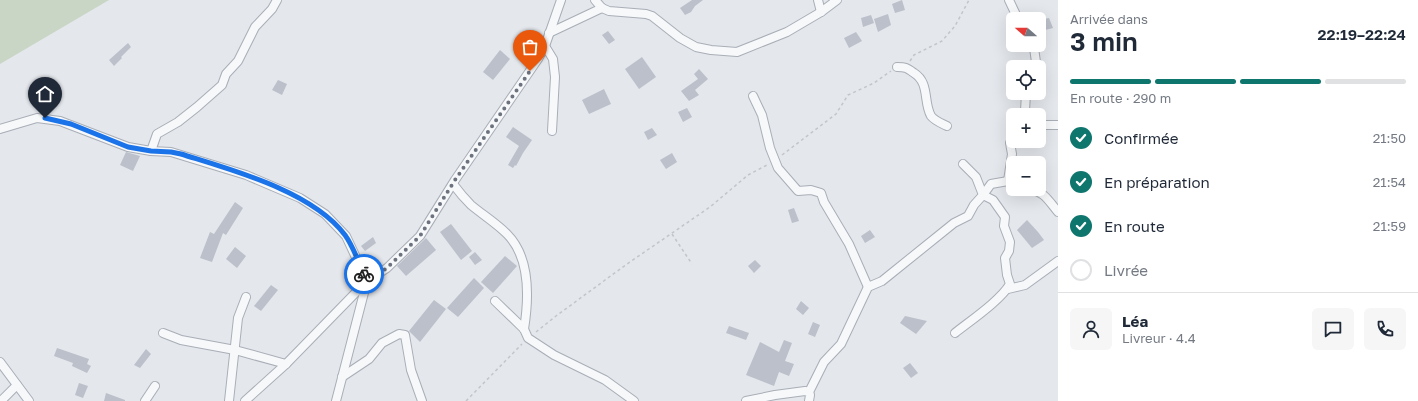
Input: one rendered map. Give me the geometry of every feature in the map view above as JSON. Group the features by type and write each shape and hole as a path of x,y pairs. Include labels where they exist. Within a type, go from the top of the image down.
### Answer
{"street":[{"path":"151,151 157,134 178,122 222,84 226,74 238,60 255,27 272,9 277,0"},
{"path":"245,401 286,364 367,281 387,268 420,236 453,184 538,59 545,46 561,0"},
{"path":"595,0 602,8 609,11 646,14 652,16 680,38 696,47 737,52 787,32 821,12 837,0"},
{"path":"818,0 821,12"},
{"path":"1009,0 1015,12"},
{"path":"549,33 602,8"},
{"path":"545,46 553,59 555,77 552,131"},
{"path":"897,67 906,67 918,75 923,81 930,115 936,121 947,126"},
{"path":"753,96 762,115 770,148 778,168 798,191 811,190 820,193 849,244 868,287"},
{"path":"0,129 37,118 45,118 71,124 128,147 151,151 171,152 188,156 246,175 300,198 325,214 346,236 367,281 336,401"},
{"path":"1046,125 1058,125"},
{"path":"963,164 976,177 983,195 993,200 1005,217 1004,226 1010,242 1009,251 1005,258 1007,275 1010,284 1008,289"},
{"path":"809,401 809,392 824,362 841,344 868,287 882,281 954,223 968,216 974,205 991,184 1006,182"},
{"path":"453,184 472,206 508,234 523,260 528,297 524,329"},
{"path":"1045,196 1058,212"},
{"path":"955,333 1008,289 1025,285 1058,261"},
{"path":"229,401 238,318 246,297"},
{"path":"495,301 524,329 528,338 554,355 605,380 634,401"},
{"path":"163,333 181,340 235,350 286,364"},
{"path":"342,377 369,359 382,343 399,334 405,335 411,370 422,401"},
{"path":"0,362 29,401"},
{"path":"1,401 17,385"},
{"path":"145,401 155,386"},
{"path":"746,401 775,395 805,391 809,392"}],"path":[{"path":"466,401 528,338 628,264 726,195 748,175 775,161 836,114 848,95 874,83 897,67 908,64 914,55 942,41 955,26 969,0"},
{"path":"672,234 692,264"}],"green space":[{"path":"0,0 109,0 0,64"}],"building":[{"path":"692,0 703,0 695,6 691,12 685,15 680,8"},
{"path":"902,0 905,10 895,13 892,4"},
{"path":"888,14 891,25 878,32 874,19"},
{"path":"871,15 874,23 863,27 861,18"},
{"path":"1049,18 1053,28 1046,30 1046,19"},
{"path":"608,31 615,40 609,44 602,35"},
{"path":"856,32 862,41 849,48 844,38"},
{"path":"128,43 131,47 114,66 109,60"},
{"path":"500,50 510,59 493,80 483,72"},
{"path":"642,57 656,77 639,89 625,69"},
{"path":"699,69 708,79 695,90 699,95 689,101 681,91 698,79 694,74"},
{"path":"278,80 287,84 282,95 272,90"},
{"path":"604,89 611,104 589,114 582,100"},
{"path":"687,108 692,117 683,122 678,112"},
{"path":"513,127 532,140 516,166 515,165 513,168 508,165 519,146 506,137"},
{"path":"652,128 657,135 648,140 644,132"},
{"path":"126,152 140,156 133,171 120,165"},
{"path":"672,153 677,162 666,169 660,160"},
{"path":"235,202 243,208 226,235 223,233 212,262 200,258 210,232 214,234"},
{"path":"794,208 799,221 792,223 788,210"},
{"path":"1027,220 1044,240 1032,248 1017,230"},
{"path":"451,224 472,251 461,260 440,232"},
{"path":"870,230 875,237 865,243 861,236"},
{"path":"373,237 376,243 365,251 361,246"},
{"path":"426,238 436,250 406,276 397,266"},
{"path":"235,247 246,256 237,268 226,259"},
{"path":"475,252 482,260 475,265 469,257"},
{"path":"505,256 517,266 493,293 481,282"},
{"path":"755,260 761,266 754,273 748,266"},
{"path":"474,278 484,288 458,317 447,308"},
{"path":"271,285 278,290 261,311 254,306"},
{"path":"434,300 446,309 420,342 409,331"},
{"path":"801,301 809,308 803,315 796,309"},
{"path":"905,316 927,321 916,334 900,323"},
{"path":"813,322 820,325 815,337 808,334"},
{"path":"729,326 749,333 746,340 726,333"},
{"path":"784,340 792,343 785,361 794,364 789,376 779,372 774,386 746,375 760,342 779,352"},
{"path":"57,348 89,359 87,364 91,366 87,373 72,366 73,363 54,356"},
{"path":"146,349 151,354 140,368 134,365"},
{"path":"910,363 918,373 911,378 903,368"},
{"path":"79,383 88,386 83,398 75,395"},
{"path":"106,393 125,400 125,401 104,401"}],"way so far":[{"path":"364,274 367,281 387,268 420,236 431,221 455,180 530,71"}],"route":[{"path":"45,118 71,124 128,147 181,154 246,175 300,198 325,214 346,236 364,274"}]}
